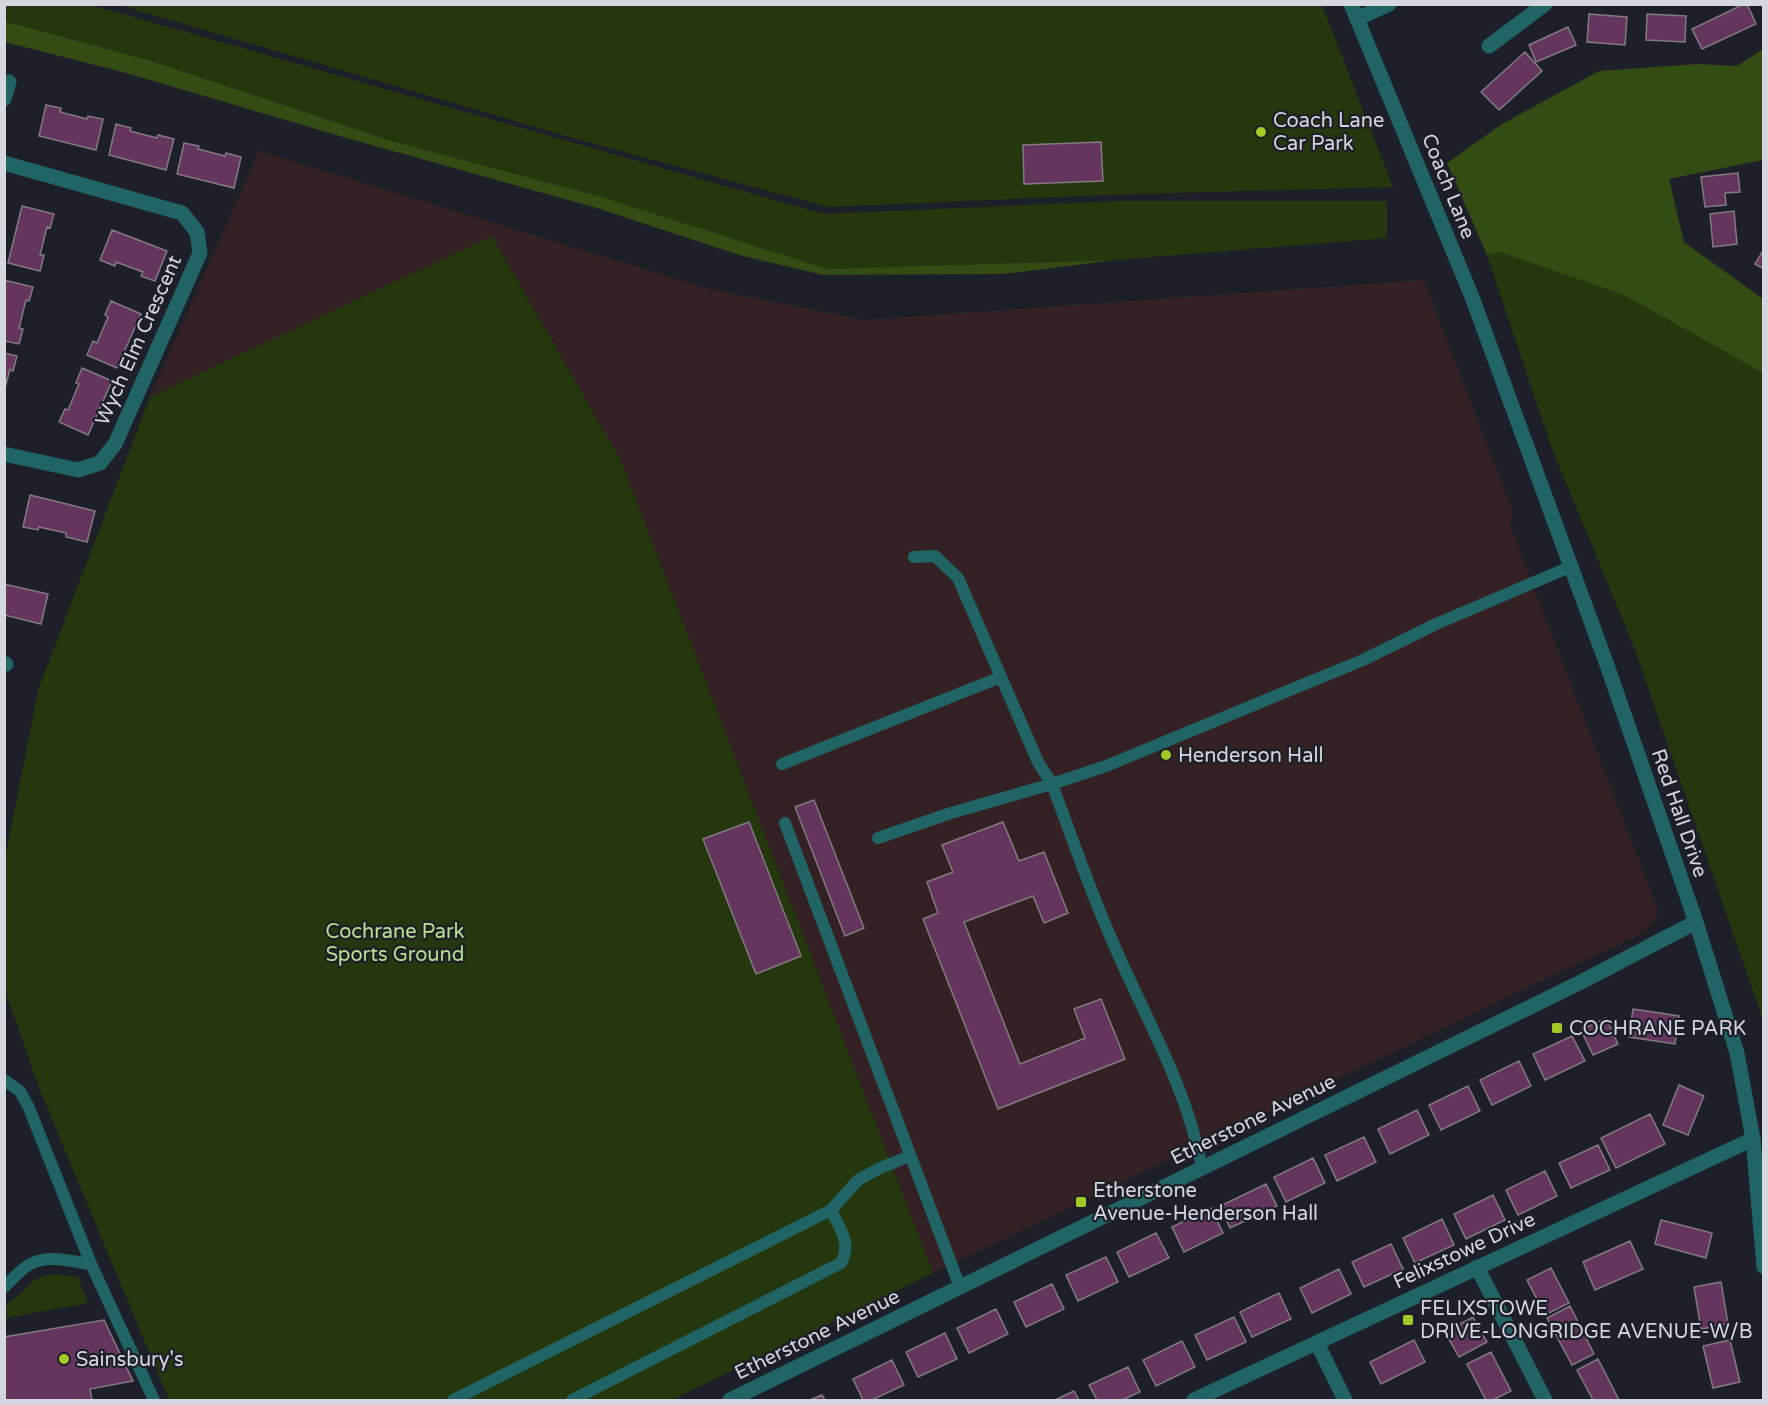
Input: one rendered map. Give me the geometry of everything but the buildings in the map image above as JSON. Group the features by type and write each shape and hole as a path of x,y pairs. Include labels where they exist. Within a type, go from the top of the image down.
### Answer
{"street":[{"path":"1354,11 1389,4"},
{"path":"1489,46 1545,4"},
{"name":"Coach Lane","path":"1354,11 1472,297 1504,386"},
{"path":"4,99 9,82"},
{"name":"Wych Elm Crescent","path":"4,163 182,213 197,232 200,253 115,444 100,463 78,470 4,454"},
{"name":"Red Hall Drive","path":"1504,386 1696,922 1737,1053 1753,1139 1764,1267"},
{"name":"Etherstone Avenue","path":"739,1399 960,1287 1583,981 1696,922"},
{"name":"Felixstowe Drive","path":"1194,1401 1753,1139"},
{"path":"1477,1267 1545,1401"},
{"path":"1317,1343 1345,1401"}],"lane":[{"path":"915,557 935,556 958,578 1038,762 1052,784 1111,938 1173,1072 1197,1138 1202,1168"},
{"path":"878,838 951,813 1106,766 1352,665 1436,624 1570,567"},
{"path":"782,764 1001,677"},
{"path":"785,823 960,1287"},
{"path":"4,1080 21,1091 29,1108 91,1264 154,1401"},
{"path":"453,1401 831,1210 858,1180 910,1156"},
{"path":"572,1401 841,1263 847,1252 844,1238 831,1210"},
{"path":"4,1287 20,1271 38,1261 91,1264"}],"shaded area":[{"name":"Henderson Hall","path":"259,151 713,290 865,320 1424,280 1513,512 1510,523 1522,557 1656,905 1657,915 1644,932 933,1273 621,461 493,237 150,397"}],"green space":[{"path":"4,5 91,5 823,214 1119,201 1387,201 1387,238 1116,260 828,269 595,195 388,140 152,61 5,21"},
{"path":"119,5 1322,5 1393,187 1103,195 828,207 580,140"},
{"path":"4,21 152,61 388,140 595,195 828,269 1116,260 1003,274 823,275 739,255 597,208 126,73 5,42"},
{"path":"1763,49 1763,160 1669,179 1684,242 1763,299 1763,373 1624,295 1499,252 1487,255 1447,163 1502,124 1599,71 1697,64 1737,66"},
{"name":"Cochrane Park Sports Ground","path":"492,236 621,461 933,1273 672,1400 169,1400 39,1088 5,990 5,859 38,690 150,397"},
{"path":"1499,252 1624,295 1763,373 1763,1020 1634,647 1552,449 1487,255"},
{"path":"53,1274 78,1277 88,1303 5,1318 5,1306 34,1280"}],"place":[{"name":"Coach Lane Car Park","path":"1261,132"},
{"name":"Henderson Hall","path":"1166,755"},
{"name":"COCHRANE PARK","path":"1557,1028"},
{"name":"Etherstone Avenue-Henderson Hall","path":"1081,1202"},
{"name":"FELIXSTOWE DRIVE-LONGRIDGE AVENUE-W/B","path":"1408,1320"},
{"name":"Sainsbury's","path":"64,1359"}]}
